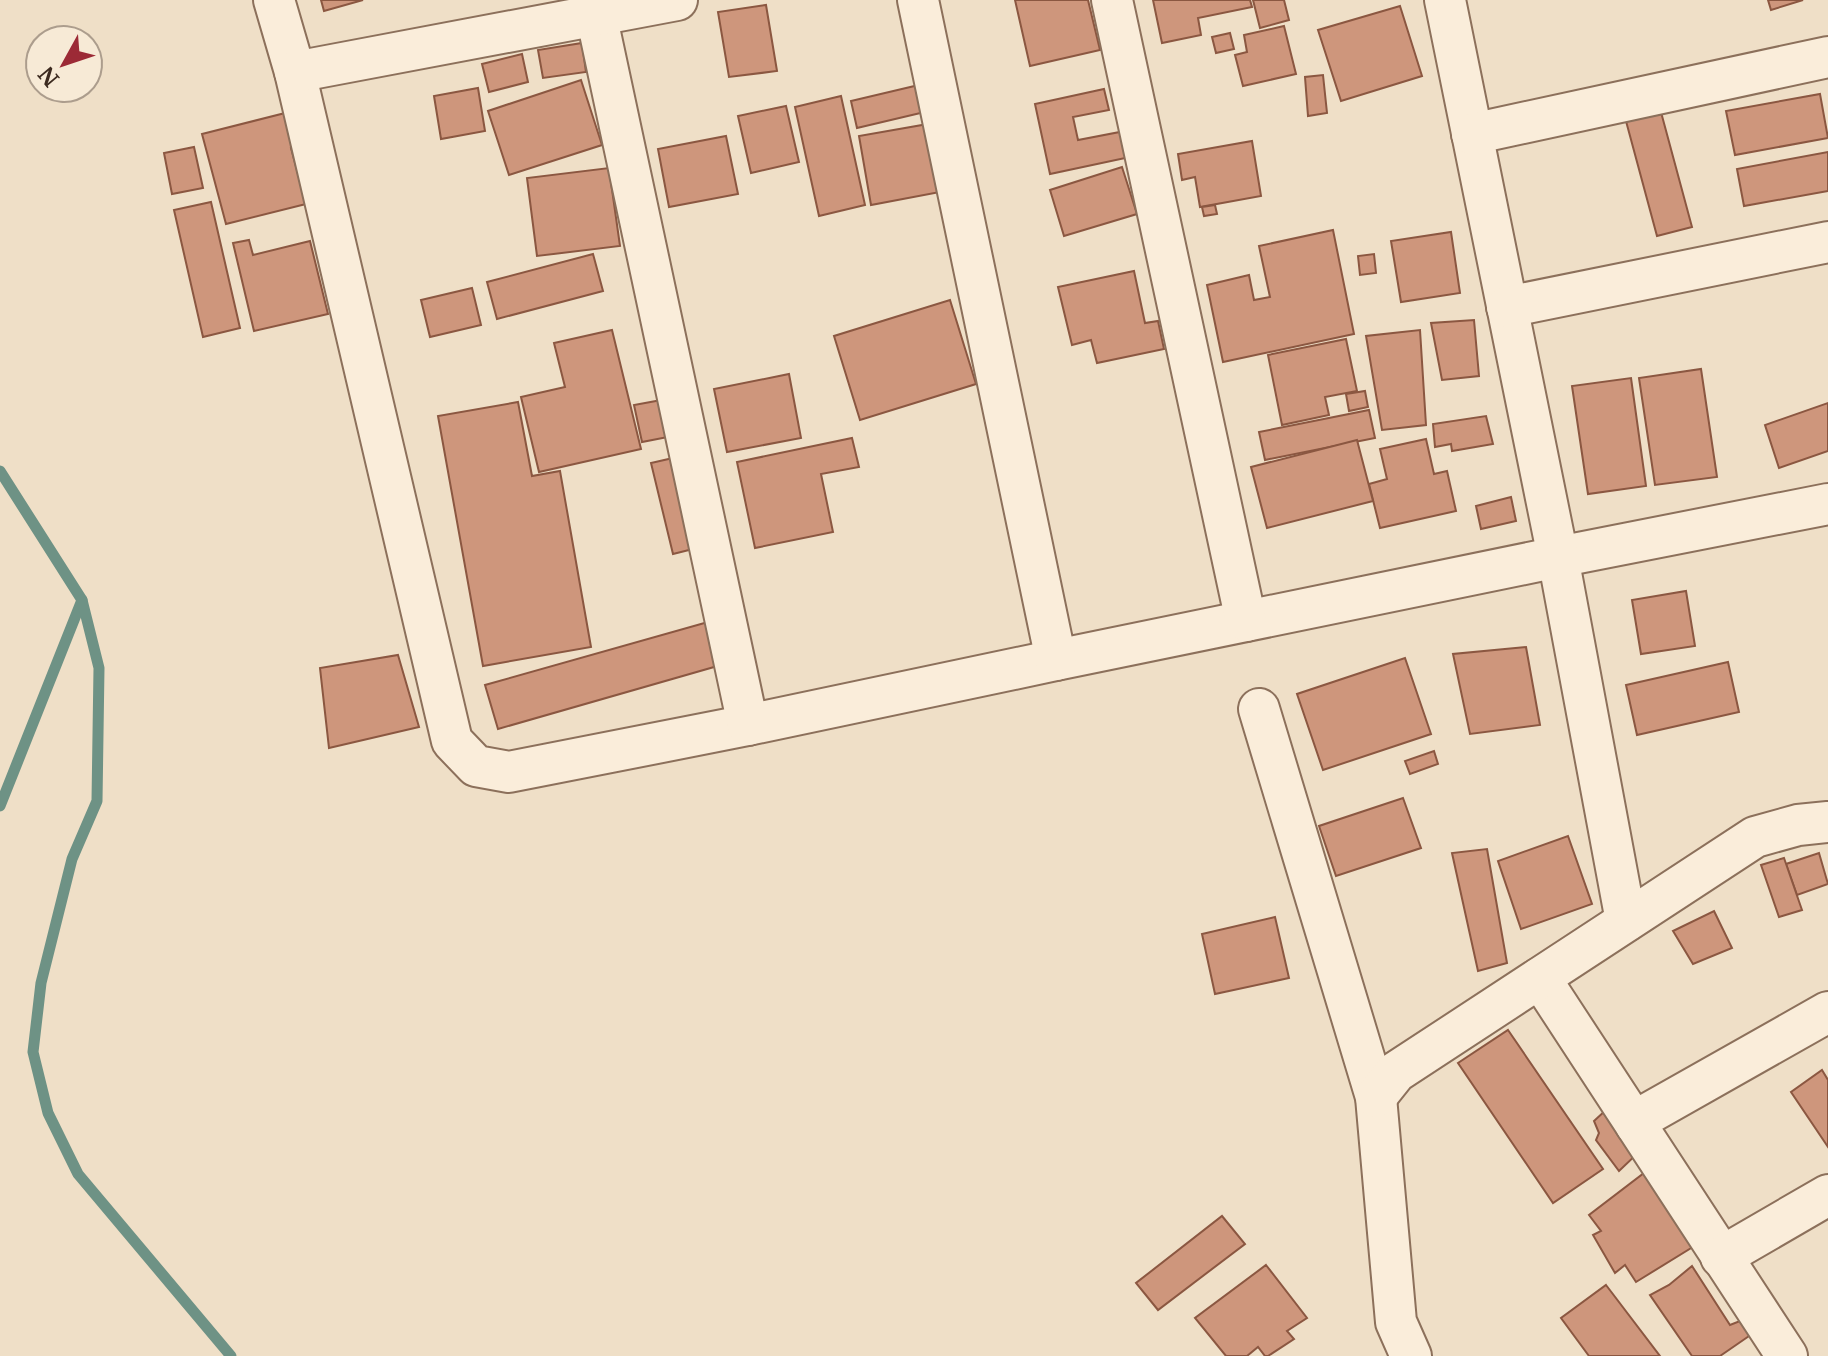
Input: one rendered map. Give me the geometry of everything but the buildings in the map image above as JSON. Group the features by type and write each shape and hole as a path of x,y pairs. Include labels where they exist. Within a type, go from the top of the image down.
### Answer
{"street":[{"path":"274,0 295,72 452,741 476,766 509,772 1828,504"},
{"path":"295,72 594,8 677,0"},
{"path":"918,0 1056,660"},
{"path":"1112,0 1246,621"},
{"path":"1445,0 1558,557 1626,921"},
{"path":"594,8 748,725"},
{"path":"1472,134 1828,57"},
{"path":"1507,307 1828,242"},
{"path":"1259,709 1376,1097 1396,1322 1411,1356"},
{"path":"1376,1097 1396,1072 1755,837 1798,825 1828,822"},
{"path":"1540,978 1787,1356"},
{"path":"1636,1125 1644,1116 1828,1012"},
{"path":"1721,1257 1828,1195"}],"waterway":[{"path":"0,471 82,600 0,806"},
{"path":"82,600 99,668 97,801 72,859 41,983 33,1052 48,1113 78,1174 231,1356"}]}
